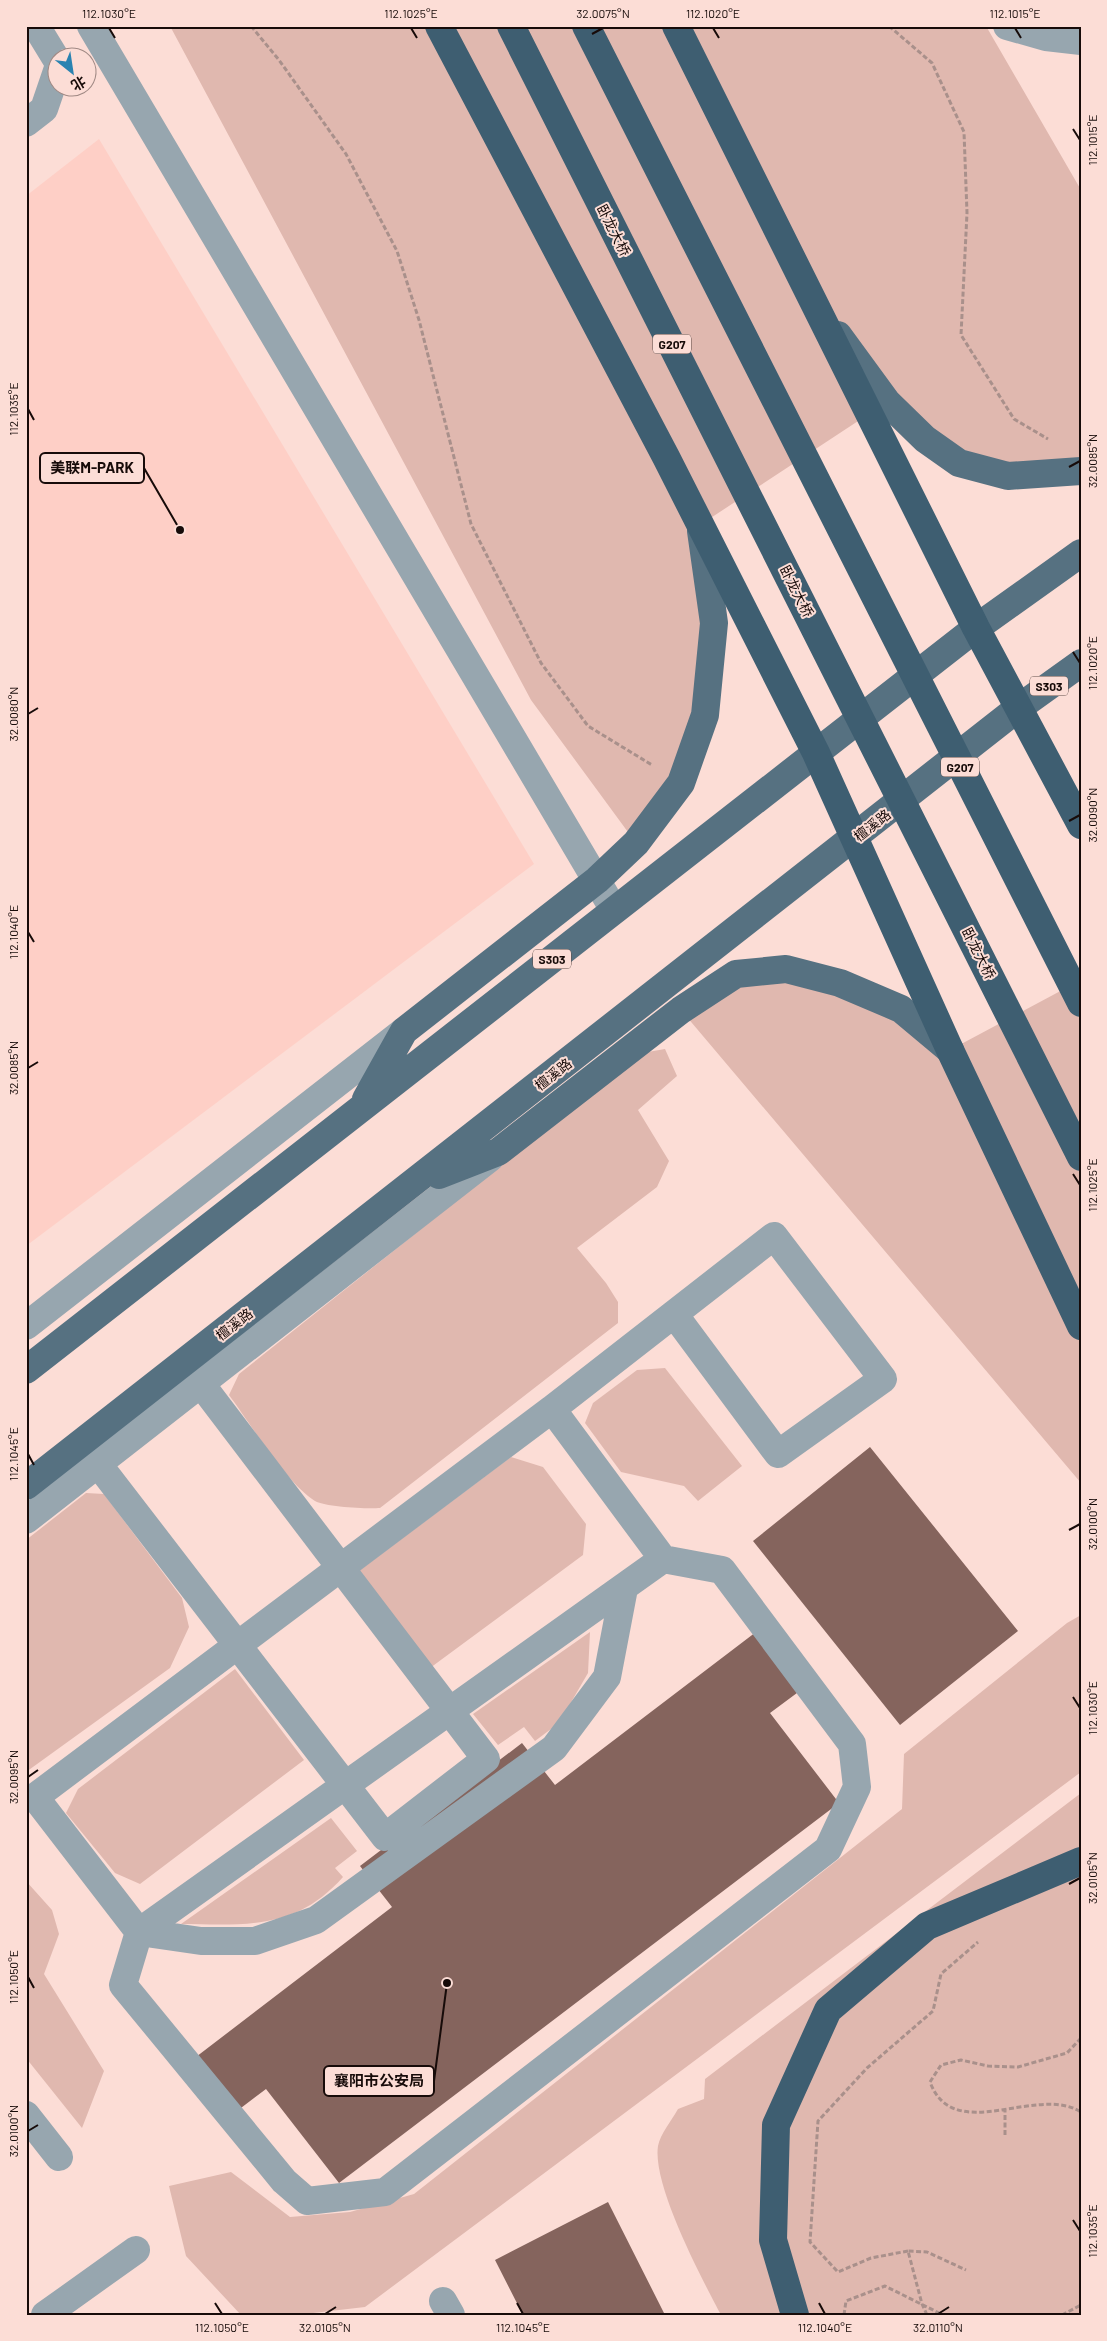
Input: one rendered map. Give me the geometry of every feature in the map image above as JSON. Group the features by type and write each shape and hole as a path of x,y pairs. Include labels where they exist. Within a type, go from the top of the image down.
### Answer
{"highway":[{"path":"438,26 700,525 816,753 856,838 950,1050 1081,1326"},
{"name":"卧龙大桥","path":"511,26 1081,1158"},
{"name":"G207","path":"586,26 1081,1003"},
{"path":"676,26 1017,709 1081,825"},
{"path":"795,2315 773,2240 776,2125 828,2010 927,1926 1081,1861"}],"main road":[{"path":"811,298 887,402 925,439 959,463 1008,476 1081,471"},
{"path":"360,1109 404,1031 596,880 636,843 681,783 705,715 714,623 700,525"},
{"name":"S303","path":"26,1370 976,628 1081,553"},
{"name":"檀溪路","path":"26,1486 856,838 1017,709 1081,663"},
{"path":"412,1185 498,1152 681,1010 736,974 786,969 840,983 901,1009 950,1050"}],"street":[{"path":"36,26 49,48"},
{"path":"91,26 614,910"},
{"path":"1007,26 1046,37 1081,41"},
{"path":"26,123 44,109 48,97"},
{"path":"26,1326 404,1031"},
{"path":"26,1520 498,1152"},
{"path":"624,1588 607,1677 554,1748 316,1920 255,1941 201,1941 139,1932 35,1796 237,1647 552,1408 774,1236 883,1379 778,1454 674,1314"},
{"path":"98,1464 237,1647 385,1836 486,1760 201,1384"},
{"path":"552,1408 663,1559 722,1570 852,1744 857,1787 828,1849 385,2192 307,2201 284,2181 123,1985 139,1932 663,1559"},
{"path":"26,2115 59,2157"},
{"path":"46,2315 136,2250"}],"path":[{"path":"251,26 279,60 346,154 397,251 419,320 471,524 541,663 588,726 681,783"},
{"path":"889,26 932,63 964,132 967,213 961,335 1014,419 1056,444"},
{"path":"966,2270 927,2252 908,2251 871,2258 838,2272 810,2242 818,2121 866,2068 933,2010 941,1974 983,1938"},
{"path":"1081,2038 1067,2053 1018,2067 988,2066 962,2060 941,2065 930,2082 934,2095 958,2110 978,2114 1043,2103 1072,2106 1081,2112"},
{"path":"1005,2135 1006,2109"},
{"path":"908,2251 922,2304 927,2315"},
{"path":"844,2315 846,2301 885,2286 943,2315"},
{"path":"1062,2315 1081,2305"}],"shaded area":[{"path":"170,26 986,26 1081,190 1081,471 959,463 887,402 700,525 705,715 636,843 531,700"},
{"path":"99,139 534,864 26,1246 26,196"},
{"path":"736,974 840,983 950,1050 1081,980 1081,1483 681,1010"},
{"path":"665,1049 677,1076 638,1110 669,1161 657,1187 577,1248 606,1283 618,1302 618,1323 380,1508 328,1505 315,1501 304,1493 269,1452 229,1395 239,1374 642,1053"},
{"path":"665,1368 742,1466 698,1501 684,1486 621,1472 585,1423 593,1403 637,1370"},
{"path":"511,1457 543,1467 586,1524 583,1555 430,1668 356,1573"},
{"path":"86,1493 104,1494 182,1598 189,1627 170,1668 26,1772 26,1540"},
{"path":"1081,1615 1081,1772 365,2307 296,2315 241,2315 186,2256 169,2186 231,2172 290,2217 350,2212 414,2194 902,1809 904,1754 1067,1623"},
{"path":"590,1632 588,1673 559,1723 535,1741 524,1727 498,1745 473,1714"},
{"path":"235,1669 304,1760 140,1884 115,1873 66,1813 78,1789"},
{"path":"1081,1793 1081,2315 721,2315 680,2232 670,2207 658,2163 659,2141 678,2109 704,2099 705,2079"},
{"path":"331,1818 357,1851 335,1868 343,1877 325,1894 307,1907 269,1921 248,1924 181,1924"},
{"path":"26,1881 52,1910 59,1934 44,1974 104,2071 82,2128 26,2058"}],"building":[{"path":"870,1447 1018,1631 900,1725 753,1541"},
{"path":"756,1632 801,1690 770,1713 839,1803 339,2183 266,2089 233,2114 192,2060 392,1907 360,1866 522,1743 555,1785"},
{"path":"608,2202 665,2315 523,2315 495,2260"}],"place":[{"name":"美联M-PARK","path":"180,530"},
{"name":"襄阳市公安局","path":"447,1983"}]}
